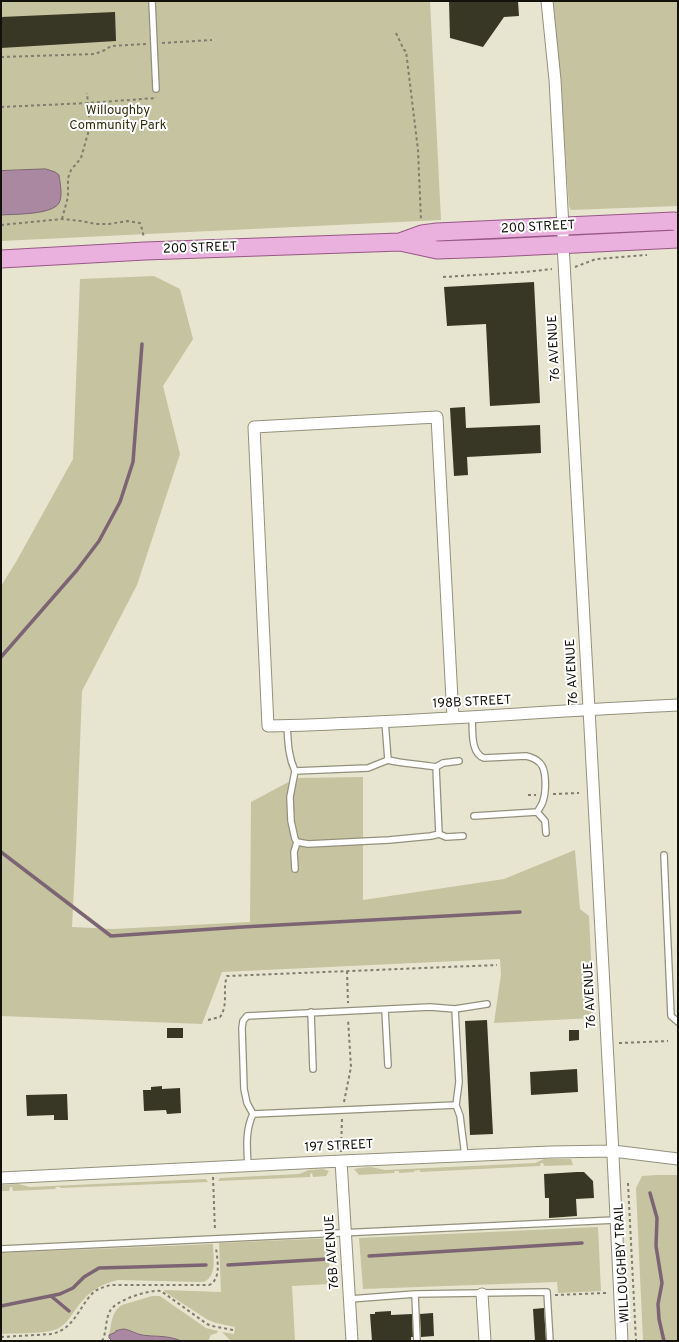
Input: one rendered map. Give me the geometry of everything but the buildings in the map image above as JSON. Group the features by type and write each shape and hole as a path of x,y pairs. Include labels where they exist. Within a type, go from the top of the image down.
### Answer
{"main road":[{"name":"200 STREET","path":"400,242 422,234 437,232 678,223"},
{"name":"200 STREET","path":"1,259 400,242 437,250 678,239"}],"street":[{"name":"76 AVENUE","path":"546,1 555,80 563,227 562,244 589,709 622,1341"},
{"name":"198B STREET","path":"453,718 437,417 254,427 268,726 453,718 678,705"},
{"name":"197 STREET","path":"1,1178 551,1152 613,1151 678,1159"},
{"name":"76B AVENUE","path":"341,1161 352,1341"},
{"path":"482,1294 485,1341"}],"lane":[{"path":"152,1 156,89"},
{"path":"472,717 474,745 476,752 480,756 484,758 526,756 539,762 543,767 546,786 543,801 537,812"},
{"path":"385,721 388,760"},
{"path":"287,725 289,752 295,771 290,797 291,821 297,842 294,852 295,869"},
{"path":"295,771 368,768 388,760 406,764 436,766 443,763 459,761"},
{"path":"436,766 439,834"},
{"path":"474,816 537,812"},
{"path":"537,812 545,821 546,833"},
{"path":"297,842 308,844 389,840 439,834 446,837 463,836"},
{"path":"664,855 671,1016 678,1022"},
{"path":"253,1114 247,1103 244,1089 242,1028 243,1021 247,1016 430,1007 456,1009 487,1004"},
{"path":"456,1009 459,1082 456,1105 460,1116 465,1156"},
{"path":"385,1010 388,1065"},
{"path":"311,1012 314,1069"},
{"path":"253,1114 456,1105"},
{"path":"248,1166 246,1140 249,1123 253,1114"},
{"path":"1,1249 616,1220"},
{"path":"350,1299 415,1294 547,1292 550,1341"},
{"path":"415,1294 417,1341"}],"path":[{"path":"396,34 404,50 406,51 418,150 422,234"},
{"path":"1,58 95,54 111,46 212,40"},
{"path":"1,107 156,98 156,89"},
{"path":"62,219 68,197 68,178 70,170 81,158 90,126 87,92"},
{"path":"1,225 62,219 96,224 109,224 127,221 140,223 145,252"},
{"path":"575,267 596,259 653,255"},
{"path":"442,277 552,269"},
{"path":"208,1020 213,1020 220,1017 223,1013 225,1008 225,984 227,976 496,965"},
{"path":"341,1161 342,1110 351,1067 347,972"},
{"path":"619,1043 668,1042"},
{"path":"1,1337 52,1334 58,1332 69,1325 94,1292 100,1288 110,1285 203,1286 213,1283 216,1280 217,1272 213,1168"},
{"name":"WILLOUGHBY TRAIL","path":"628,1183 636,1341"},
{"path":"154,1285 154,1290"},
{"path":"102,1341 110,1311 113,1306 118,1302 154,1290 161,1291 209,1325 233,1330"},
{"path":"554,1296 606,1294"}],"green space":[{"name":"Willoughby Community Park","path":"1,1 430,1 441,220 1,241"},
{"path":"553,1 678,1 678,206 571,210 569,206 559,62"},
{"path":"154,276 180,289 193,339 163,386 180,454 137,585 82,691 72,927 113,929 250,922 251,802 296,778 363,777 363,900 504,879 575,850 580,909 589,916 594,1018 494,1023 501,974 500,959 222,972 202,1024 1,1016 1,586 16,562 73,459 80,279"},
{"path":"544,1159 571,1159 573,1165 544,1166 543,1163 541,1163 540,1166 420,1172 420,1170 399,1173 399,1171 395,1171 394,1173 359,1175 354,1169 371,1167 385,1170 535,1163"},
{"path":"323,1169 329,1171 326,1176 313,1177 312,1173 310,1174 310,1177 218,1181 220,1178 299,1174 309,1170"},
{"path":"678,1175 678,1341 643,1341 636,1188 642,1176"},
{"path":"206,1179 208,1182 56,1187 55,1189 13,1191 12,1187 10,1187 9,1191 1,1191 1,1185 18,1184 30,1187"},
{"path":"598,1227 601,1291 558,1293 557,1282 363,1289 359,1238"},
{"path":"333,1238 334,1251 329,1253 330,1284 292,1286 295,1341 231,1341 222,1332 234,1334 235,1327 208,1320 164,1290 221,1292 219,1243"},
{"path":"213,1244 214,1258 212,1273 205,1281 118,1280 104,1284 89,1294 65,1323 57,1329 38,1333 1,1334 1,1253"},
{"path":"152,1296 160,1296 206,1328 218,1331 217,1333 211,1335 208,1341 181,1341 172,1337 141,1335 130,1330 116,1332 109,1335 112,1318 118,1308 122,1305"}],"shaded area":[{"path":"46,169 59,175 61,193 59,203 49,210 41,212 1,215 1,171"},
{"path":"124,1329 142,1335 167,1337 181,1341 112,1341 109,1338 109,1335"}],"waterway":[{"path":"1,657 77,570 99,541 120,502 133,462 142,344"},
{"path":"1,852 111,936 242,927 520,912"},
{"path":"650,1193 657,1218 656,1246 662,1283 658,1304 659,1319 664,1341"},
{"path":"369,1256 582,1243"},
{"path":"228,1265 328,1259"},
{"path":"1,1306 60,1294 73,1288 84,1277 99,1268 206,1265"},
{"path":"51,1296 69,1311"}]}
